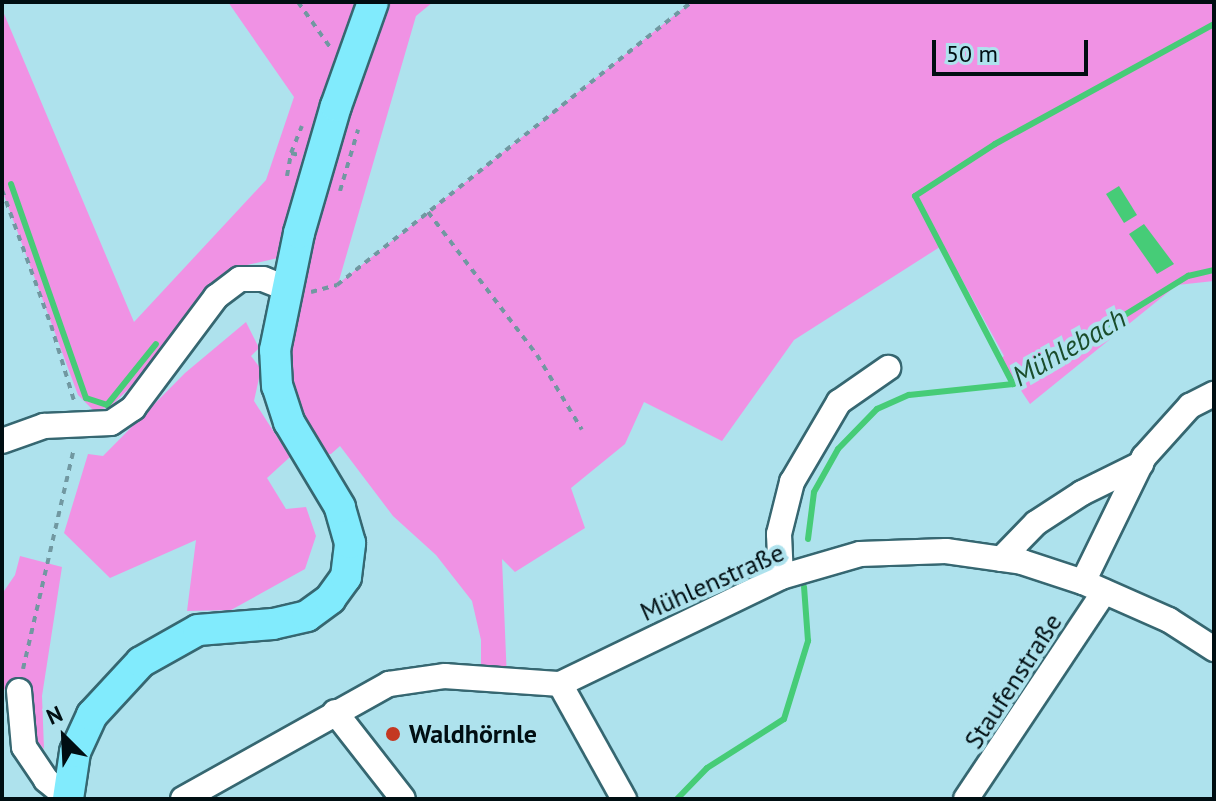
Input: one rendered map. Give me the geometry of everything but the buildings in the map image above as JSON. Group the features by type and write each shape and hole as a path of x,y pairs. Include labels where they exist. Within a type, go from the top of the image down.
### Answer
{"main road":[{"path":"68,798 75,752 92,715 141,662 198,630 273,624 307,616 330,599 346,577 350,543 340,507 289,422 277,386 275,350 285,288 350,62 373,2"}],"street":[{"path":"2,441 44,426 111,423 133,408 216,297 240,279 263,279 285,288"},
{"path":"781,577 779,534 792,482 839,402 888,368"},
{"name":"Staufenstraße","path":"966,799 1094,587 1141,464 1190,406 1214,394"},
{"path":"1001,559 1036,523 1082,493 1141,464"},
{"name":"Mühlenstraße","path":"183,799 389,684 445,676 560,684 781,577 860,554 946,551 1022,562 1094,587 1169,620 1214,649"},
{"path":"560,684 624,799"},
{"path":"19,691 24,747 46,780 68,798"},
{"path":"335,712 403,799"}],"path":[{"path":"298,2 335,55 350,62"},
{"path":"337,285 691,2"},
{"path":"2,190 51,325 80,423 19,691"},
{"path":"428,212 537,355 582,430"}],"shaded area":[{"path":"228,2 366,2 303,156 295,190 289,245 278,258 238,267 215,282 183,318 138,380 110,407 94,411 78,395 2,190 2,9 134,322 266,180 294,97"},
{"path":"373,2 433,2 416,16 338,284 691,2 1214,2 1214,281 1177,285 1030,404 1000,359 1004,356 943,245 794,340 722,441 644,402 625,444 571,488 585,528 515,572 502,559 507,680 481,678 481,640 472,601 436,555 393,516 340,446 331,454 305,455 275,350"},
{"path":"1119,186 1137,215 1124,223 1106,194"},
{"path":"1144,224 1174,264 1157,274 1129,234"},
{"path":"246,322 259,348 251,356 261,369 254,401 290,457 267,478 286,509 306,507 316,536 305,569 231,610 187,611 196,540 110,578 64,533 88,454 103,456 185,373"},
{"path":"20,556 62,567 42,696 44,749 30,733 2,685 2,594 15,575"}],"waterway":[{"path":"1013,384 915,196 995,144 1214,24"},
{"path":"11,184 86,398 107,405 156,344"},
{"name":"Mühlebach","path":"808,539 814,492 838,449 877,409 909,395 1013,384 1188,276 1214,270"},
{"name":"Mühlebach","path":"677,799 707,768 784,719 808,641 804,587"}],"place":[{"name":"Waldhörnle","path":"393,734"}]}
